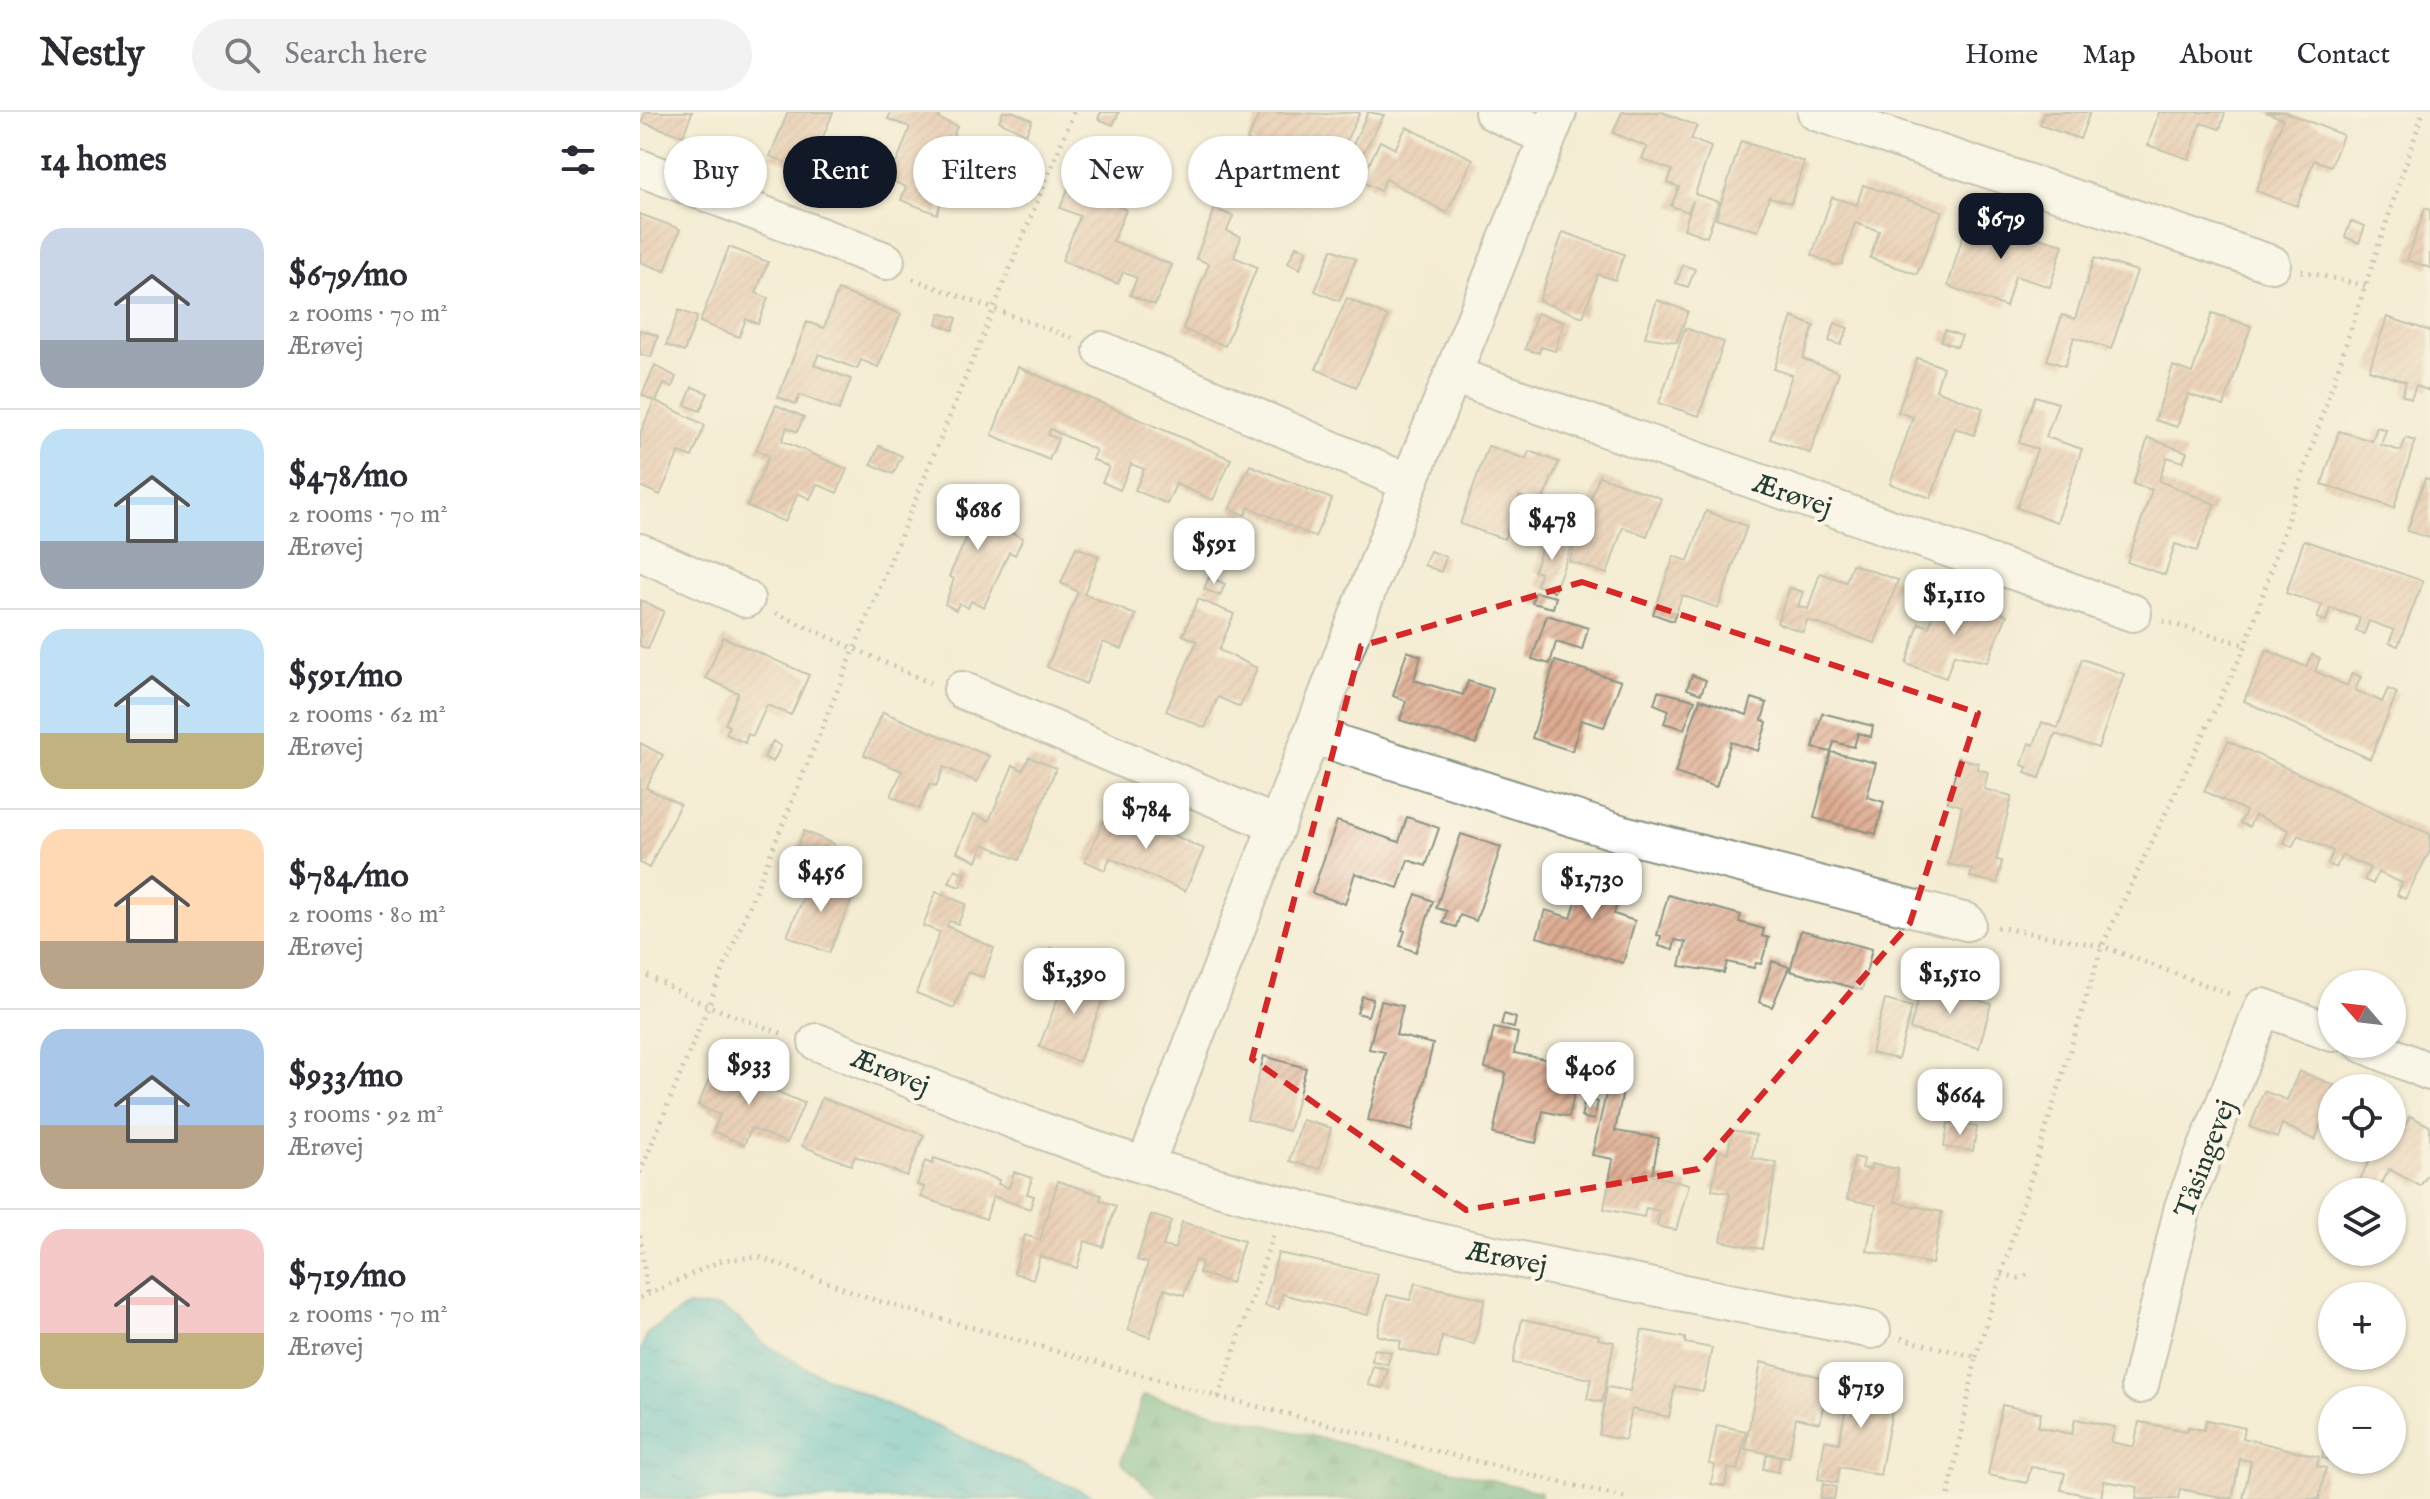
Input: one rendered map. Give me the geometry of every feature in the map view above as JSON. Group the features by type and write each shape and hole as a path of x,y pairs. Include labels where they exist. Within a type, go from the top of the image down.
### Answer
{"street":[{"path":"1145,1166 1409,483 1553,125 1493,112"},
{"path":"1816,112 2272,264"},
{"path":"640,168 886,261"},
{"path":"1102,350 1409,483"},
{"name":"Ærøvej","path":"1453,375 2133,613"},
{"path":"640,552 746,599"},
{"path":"962,690 1277,825"},
{"path":"1311,735 1623,834 1967,922"},
{"path":"2263,1007 2318,1028"},
{"name":"Tåsingevej","path":"2140,1385 2183,1207 2263,1007"},
{"name":"Ærøvej","path":"817,1042 1035,1129 1145,1166 1283,1204 1404,1237 1872,1330"},
{"path":"2396,1058 2430,1072"}],"path":[{"path":"640,1173 991,308 1074,112"},
{"path":"1948,1499 1976,1357 2102,946 2246,645 2423,112"},
{"path":"886,261 904,275 1102,350"},
{"path":"2272,264 2366,286"},
{"path":"746,599 852,651 943,689 962,690"},
{"path":"2133,613 2246,645"},
{"path":"1967,922 2102,946 2263,1007"},
{"path":"640,972 706,1005 795,1038 817,1042"},
{"path":"1219,1397 1283,1204"},
{"path":"640,1235 647,1293"},
{"path":"640,1298 722,1260 759,1257 878,1301 1219,1397 1628,1499"},
{"path":"2002,1274 2019,1278 2032,1273"},
{"path":"1872,1330 1976,1357"}],"highlighted area":[{"path":"1582,582 1978,713 1910,923 1698,1169 1466,1210 1252,1059 1361,646"}],"green space":[{"path":"1143,1395 1541,1492 1540,1499 1161,1499 1121,1462"}],"water":[{"path":"687,1306 720,1308 739,1319 763,1343 806,1368 1099,1499 640,1499 640,1352 647,1334"}],"building":[{"path":"645,112 692,112 683,136 642,122"},
{"path":"788,112 833,112 823,136 783,136 783,161 770,156"},
{"path":"891,112 941,112 939,119 957,126 953,136 913,136 913,205 901,200 906,187 897,183 897,161 910,127 888,119"},
{"path":"1003,112 1014,112 1032,120 1026,134 999,121"},
{"path":"1101,112 1119,112 1113,125 1098,119"},
{"path":"1260,112 1360,112 1348,136 1249,136"},
{"path":"1368,112 1384,115 1368,144 1368,136 1357,136"},
{"path":"1622,112 1662,112 1697,126 1691,139 1711,147 1695,194 1719,202 1707,237 1684,229 1693,201 1688,212 1671,206 1679,187 1668,183 1672,170 1642,159 1647,147 1613,133"},
{"path":"2044,112 2090,112 2080,139 2040,125"},
{"path":"2159,112 2225,112 2220,129 2201,123 2189,159 2148,145"},
{"path":"2266,112 2285,112 2343,135 2331,166 2314,160 2297,206 2256,191 2283,119"},
{"path":"1406,127 1473,159 1447,213 1386,179 1380,191 1368,185 1368,166 1380,141 1395,149"},
{"path":"1741,141 1804,162 1791,203 1769,197 1758,231 1716,218"},
{"path":"1863,185 1942,211 1917,274 1870,258 1879,231 1855,223 1842,264 1834,265 1812,255 1832,197 1857,205"},
{"path":"922,208 939,208 937,214"},
{"path":"1060,208 1126,210 1113,241 1172,265 1155,305 1130,295 1137,278 1123,272 1118,284 1062,261 1080,216"},
{"path":"2425,208 2430,210 2430,268 2407,260"},
{"path":"1215,209 1233,216 1227,231 1241,237 1234,257 1257,267 1225,346 1183,329 1209,264 1196,258"},
{"path":"640,214 680,229 665,271 640,262"},
{"path":"1968,218 2063,245 2050,287 2015,276 2006,307 1948,286"},
{"path":"2351,221 2365,226 2359,243 2345,237"},
{"path":"1563,232 1624,254 1615,280 1598,274 1583,317 1539,301"},
{"path":"1296,246 1307,250 1300,269 1288,263"},
{"path":"729,247 768,262 756,293 768,298 758,324 746,319 739,337 700,322"},
{"path":"1332,249 1356,259 1339,301 1315,291"},
{"path":"2094,258 2137,271 2111,349 2074,337 2065,366 2047,360 2062,315 2075,319"},
{"path":"1683,265 1695,269 1688,287 1676,283"},
{"path":"838,290 901,314 878,367 861,360 857,369 819,354 814,365 851,379 839,410 800,395 796,404 778,397 807,322 824,328"},
{"path":"1347,298 1388,317 1356,387 1316,369"},
{"path":"1657,300 1688,311 1677,342 1645,337"},
{"path":"679,310 697,317 684,352 666,345"},
{"path":"940,313 957,318 953,330 937,324"},
{"path":"1537,313 1564,322 1555,351 1541,347 1539,353 1525,349"},
{"path":"2212,313 2251,326 2224,406 2188,394 2177,427 2155,420 2173,366 2192,373"},
{"path":"1792,317 1814,326 1803,359 1839,372 1810,453 1770,439 1792,375 1774,369"},
{"path":"2387,317 2430,331 2430,391 2416,386 2411,399 2402,395 2406,382 2369,370"},
{"path":"1835,323 1848,328 1841,345 1829,341"},
{"path":"1685,328 1724,342 1699,416 1659,403"},
{"path":"640,330 658,336 651,357 640,354"},
{"path":"1945,330 1962,336 1957,347 1941,341"},
{"path":"1917,358 1943,367 1936,390 1983,408 1974,435 1955,428 1931,498 1890,484 1913,417 1898,412"},
{"path":"655,365 676,377 672,387 664,384 656,401 705,425 692,457 679,452 660,495 640,486 640,434 654,401 642,395"},
{"path":"1018,367 1231,459 1213,500 1176,484 1167,504 1135,490 1144,469 1131,464 1120,490 1102,482 1109,467 1092,459 1096,450 1050,429 1048,435 1058,439 1049,460 992,435"},
{"path":"692,387 708,393 700,411 685,405"},
{"path":"2035,396 2058,403 2046,437 2082,449 2057,522 2017,508 2037,449 2019,443"},
{"path":"776,405 804,417 797,432 787,427 782,441 847,469 837,493 817,484 810,499 798,493 785,522 747,506 769,456 756,450"},
{"path":"2377,427 2386,430 2381,445 2401,451 2406,438 2415,441 2394,508 2322,484 2339,431 2372,441"},
{"path":"2148,438 2187,452 2183,462 2167,457 2159,481 2215,504 2197,551 2175,544 2165,575 2127,562 2152,490 2133,484"},
{"path":"879,446 902,456 893,474 871,464"},
{"path":"1488,446 1526,459 1529,451 1559,462 1541,504 1519,496 1504,539 1460,524"},
{"path":"1250,465 1332,499 1315,537 1249,507 1245,515 1230,509"},
{"path":"1599,476 1661,498 1647,536 1623,527 1607,574 1569,561"},
{"path":"2425,478 2430,480 2430,538 2407,531"},
{"path":"952,494 1006,520 1001,528 1023,538 1015,555 1009,552 984,607 971,601 968,608 959,603 956,610 945,604 954,579 949,576 969,533 943,521"},
{"path":"1706,511 1747,526 1718,608 1682,595 1673,621 1653,614 1674,556 1688,561"},
{"path":"1546,535 1572,544 1554,592 1537,585 1540,573 1534,571"},
{"path":"2304,540 2423,581 2398,646 2389,643 2394,630 2369,621 2364,634 2356,631 2360,618 2330,608 2326,621 2317,618 2322,605 2286,593"},
{"path":"1076,547 1099,556 1084,594 1136,615 1122,649 1103,642 1086,684 1047,667 1078,592 1061,583"},
{"path":"1430,551 1446,557 1441,572 1424,565"},
{"path":"1852,564 1898,580 1875,643 1807,620 1803,632 1777,623 1790,588 1803,592 1798,606 1808,609 1820,573 1846,582"},
{"path":"1209,577 1225,584 1220,596 1204,589"},
{"path":"1535,592 1556,597 1553,608 1532,603"},
{"path":"1939,595 1973,606 1971,611 1992,618 1994,610 2007,615 1987,662 1954,655 1946,678 1906,664 1919,623 1929,627"},
{"path":"1198,599 1234,614 1219,650 1257,668 1240,707 1218,697 1205,728 1166,711 1197,641 1183,635"},
{"path":"640,600 664,611 648,649 640,646"},
{"path":"1547,615 1588,628 1582,650 1556,642 1550,664 1532,659"},
{"path":"723,637 809,675 791,715 767,705 753,736 748,734 745,743 726,734 729,726 725,724 738,693 706,678"},
{"path":"2267,650 2306,667 2312,654 2320,658 2315,671 2347,686 2352,673 2361,677 2355,690 2382,702 2388,689 2397,693 2370,759 2244,701"},
{"path":"1407,651 1421,656 1414,680 1463,695 1468,681 1493,689 1476,744 1400,720 1406,701 1393,696"},
{"path":"2082,659 2124,674 2098,748 2055,734 2040,778 2025,773 2027,767 2022,765 2029,743 2034,745 2042,722 2058,728"},
{"path":"1555,661 1621,681 1604,727 1581,720 1572,751 1532,738"},
{"path":"1692,675 1706,680 1701,694 1687,689"},
{"path":"1658,691 1695,700 1684,729 1664,723 1669,710 1654,704"},
{"path":"1752,698 1767,703 1762,720 1767,722 1758,751 1731,742 1716,787 1675,773 1700,699 1747,715"},
{"path":"883,712 989,756 977,782 944,767 936,786 930,784 919,809 891,796 902,771 864,755"},
{"path":"1822,713 1873,726 1871,737 1858,733 1854,747 1834,742 1831,752 1813,748"},
{"path":"773,741 781,746 773,762 764,757"},
{"path":"2228,741 2430,834 2430,851 2405,899 2397,895 2402,883 2378,872 2373,884 2364,880 2370,868 2342,855 2336,868 2328,864 2333,851 2298,835 2292,847 2284,843 2289,830 2255,815 2249,827 2240,823 2246,811 2204,791"},
{"path":"640,743 663,755 646,788 680,804 649,868 640,863"},
{"path":"1831,752 1876,763 1867,797 1884,802 1876,834 1814,818"},
{"path":"1029,757 1056,768 1019,860 984,844 977,861 957,852 974,814 989,821 1013,765 1023,770"},
{"path":"1959,758 1978,763 1977,769 1988,772 1984,789 2012,796 1996,860 2002,861 1997,883 1970,877 1972,869 1948,864 1962,806 1948,802"},
{"path":"1127,814 1204,849 1185,891 1110,858 1105,870 1085,861 1104,820 1120,827"},
{"path":"1407,817 1439,828 1426,866 1408,860 1398,888 1355,873 1345,904 1312,893 1337,821 1399,842"},
{"path":"804,831 834,844 821,876 790,863"},
{"path":"1461,834 1501,847 1476,921 1460,915 1456,927 1443,923 1447,911 1436,908"},
{"path":"955,869 966,874 960,887 949,883"},
{"path":"1585,872 1623,883 1614,914 1635,921 1623,963 1537,937 1545,910 1571,918"},
{"path":"813,875 855,892 829,953 787,936"},
{"path":"936,892 966,904 958,924 949,921 947,926 994,948 983,977 968,972 954,1008 916,993 940,932 923,926"},
{"path":"1416,894 1433,901 1416,952 1400,946 1405,931 1402,930"},
{"path":"1668,895 1741,915 1739,922 1764,929 1762,936 1769,938 1761,964 1756,963 1754,968 1727,962 1724,973 1680,966 1686,942 1675,940 1673,950 1659,946 1661,936 1657,935"},
{"path":"1801,930 1872,949 1862,990 1790,971"},
{"path":"1050,948 1072,956 1058,993 1037,984"},
{"path":"1772,961 1789,967 1772,1007 1759,1002"},
{"path":"1069,969 1109,984 1079,1062 1039,1047"},
{"path":"1922,985 1991,1004 1979,1048 1910,1029"},
{"path":"1362,996 1373,999 1368,1016 1357,1013"},
{"path":"1885,1000 1912,1007 1898,1059 1871,1053"},
{"path":"1381,1001 1403,1006 1396,1035 1433,1044 1412,1131 1368,1120 1385,1052 1369,1049"},
{"path":"1504,1014 1516,1018 1514,1028 1501,1025"},
{"path":"1494,1028 1518,1033 1514,1053 1554,1061 1551,1074 1577,1080 1569,1117 1543,1111 1536,1143 1493,1134 1506,1073 1485,1068"},
{"path":"1264,1056 1306,1068 1289,1131 1247,1119"},
{"path":"715,1065 804,1103 787,1143 751,1128 744,1145 713,1131 720,1115 698,1105"},
{"path":"1612,1068 1627,1071 1615,1131 1659,1138 1652,1176 1689,1184 1676,1230 1657,1226 1660,1211 1646,1208 1644,1217 1604,1209 1613,1159 1592,1155"},
{"path":"1581,1069 1599,1073 1597,1083 1579,1079"},
{"path":"2299,1071 2318,1079 2318,1132 2315,1140 2282,1124 2277,1138 2250,1127 2264,1091 2287,1100"},
{"path":"822,1098 924,1135 907,1176 855,1156 851,1165 802,1146"},
{"path":"1585,1099 1598,1102 1594,1120 1581,1117"},
{"path":"2410,1116 2430,1126 2430,1172 2420,1186 2389,1169 2385,1178 2361,1178 2368,1162 2406,1162 2406,1124"},
{"path":"1302,1120 1331,1128 1320,1169 1290,1161"},
{"path":"1948,1123 1977,1127 1973,1151 1944,1147"},
{"path":"1732,1130 1756,1135 1752,1158 1777,1163 1762,1249 1721,1241 1730,1193 1712,1190 1719,1151 1728,1152"},
{"path":"1854,1157 1864,1159 1862,1168 1870,1170 1871,1164 1898,1169 1895,1202 1942,1212 1932,1264 1867,1251 1876,1205 1847,1199"},
{"path":"934,1158 999,1180 998,1184 1009,1188 1014,1172 1032,1178 1027,1194 1034,1196 1030,1209 993,1196 986,1219 921,1197 924,1187 917,1185 925,1161 932,1164"},
{"path":"1058,1181 1101,1195 1100,1200 1116,1206 1103,1247 1085,1241 1077,1268 1040,1256 1033,1279 1014,1273 1025,1235 1040,1240"},
{"path":"1151,1215 1171,1221 1163,1246 1175,1249 1182,1222 1244,1241 1231,1283 1199,1273 1202,1262 1195,1260 1184,1295 1164,1289 1150,1337 1128,1330 1148,1263 1137,1260"},
{"path":"1278,1253 1378,1274 1368,1315 1282,1294 1279,1309 1265,1306"},
{"path":"1415,1283 1485,1299 1474,1344 1442,1337 1438,1358 1399,1349 1401,1341 1377,1335 1387,1295 1410,1300"},
{"path":"1522,1319 1599,1335 1598,1339 1614,1342 1602,1402 1587,1399 1591,1379 1513,1363"},
{"path":"1642,1330 1685,1338 1685,1343 1712,1348 1703,1391 1675,1386 1669,1417 1632,1409 1625,1440 1599,1435 1607,1387 1630,1391"},
{"path":"1374,1349 1391,1352 1388,1364 1372,1361"},
{"path":"1761,1362 1828,1379 1820,1423 1796,1418 1789,1457 1745,1449"},
{"path":"1373,1366 1388,1369 1383,1388 1368,1385"},
{"path":"1852,1376 1897,1384 1880,1475 1840,1467 1837,1483 1818,1479 1825,1440 1839,1443"},
{"path":"2002,1405 2041,1413 2038,1427 2072,1434 2075,1419 2115,1427 2111,1442 2134,1447 2139,1422 2187,1431 2188,1427 2204,1430 2206,1420 2245,1428 2243,1438 2318,1457 2318,1474 2325,1474 2319,1499 2243,1499 2251,1461 2240,1459 2232,1499 2180,1489 2178,1499 2136,1499 2138,1487 2104,1481 2101,1498 2061,1490 2065,1473 2031,1467 2027,1483 1988,1475"},
{"path":"1717,1425 1746,1431 1738,1470 1728,1468 1725,1486 1711,1484 1715,1465 1709,1464"},
{"path":"1767,1454 1781,1457 1778,1472 1763,1469"},
{"path":"1823,1484 1836,1487 1834,1499 1820,1499"}]}
